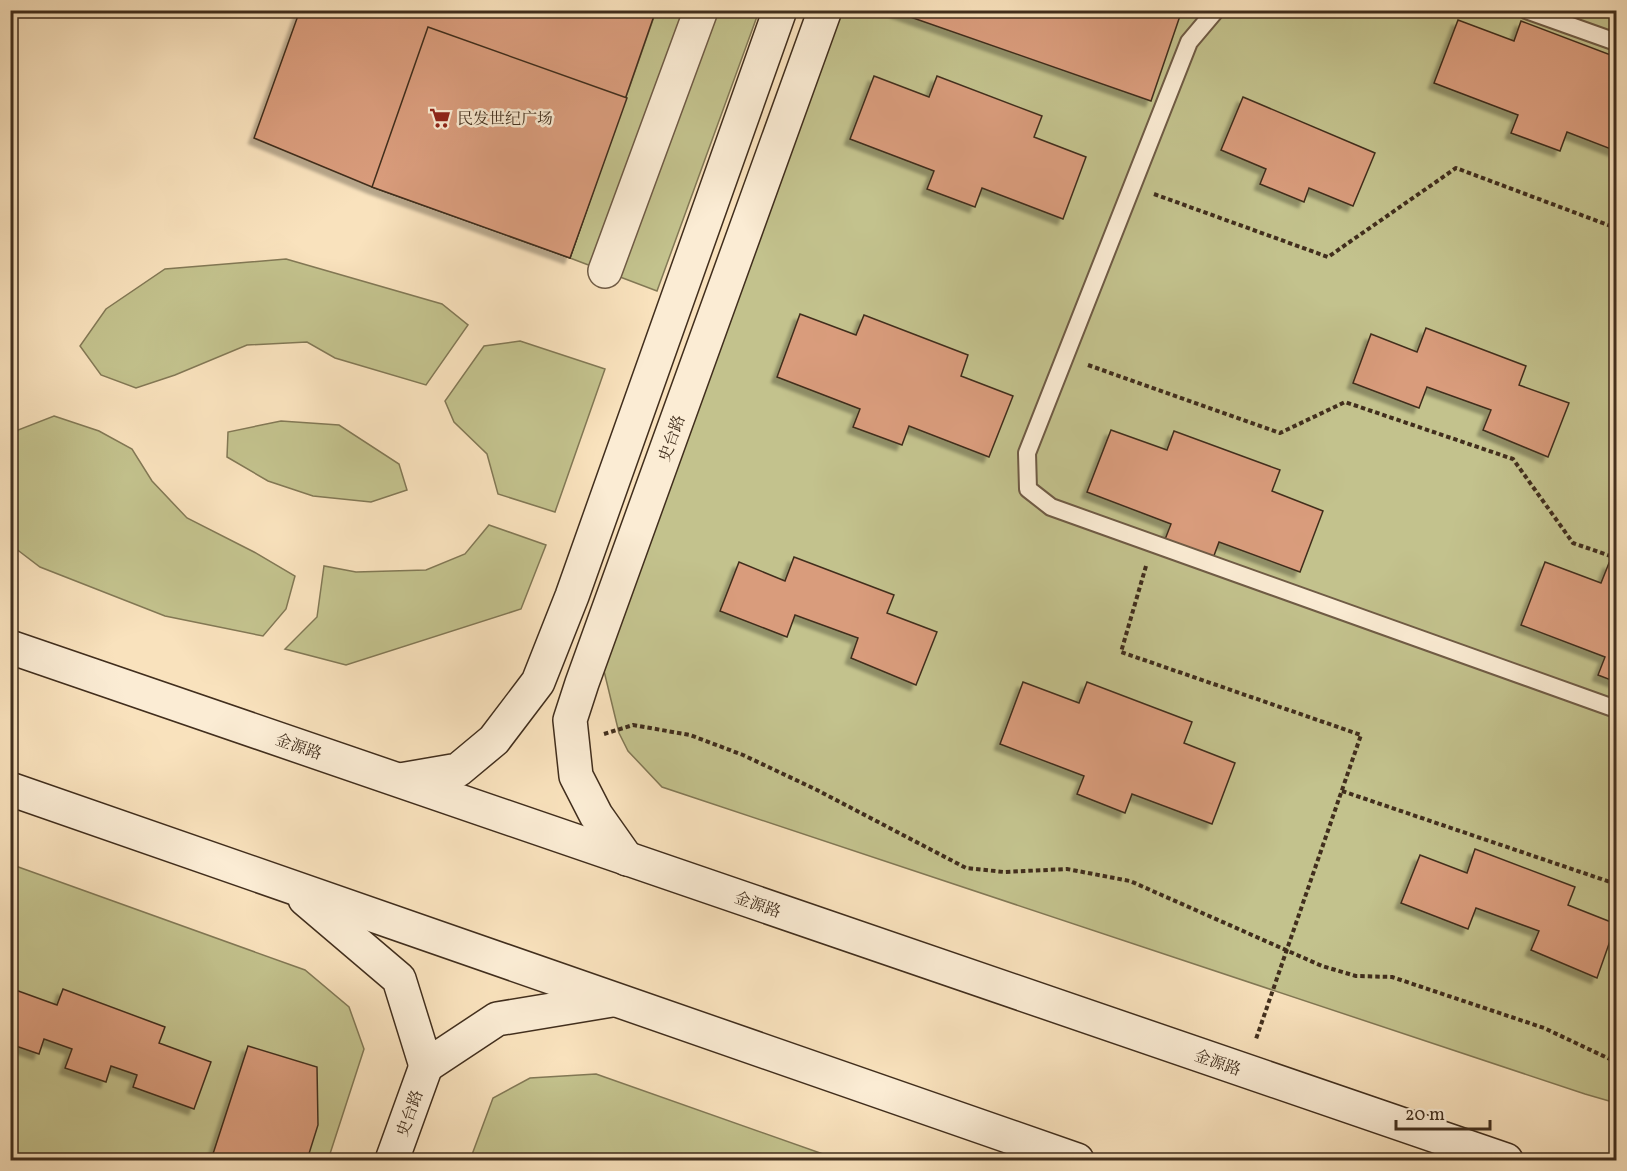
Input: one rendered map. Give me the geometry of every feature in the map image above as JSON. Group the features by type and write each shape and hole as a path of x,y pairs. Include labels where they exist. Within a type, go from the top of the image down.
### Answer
{"main road":[{"path":"604,271 701,10"},
{"path":"398,781 458,770 494,740 538,682 572,596 780,10"},
{"name":"史台路","path":"627,859 596,814 576,776 570,720 825,10"},
{"name":"金源路","path":"10,647 1506,1161"},
{"path":"10,789 1077,1161"},
{"path":"290,886 399,979 426,1066 497,1019 616,1000"},
{"name":"史台路","path":"392,1161 426,1066"}],"lane":[{"path":"1216,10 1189,42 1064,357 1027,453 1028,489 1051,507 1617,709"},
{"path":"1526,10 1617,42"}],"path":[{"path":"1132,185 1328,257 1456,168 1617,228"},
{"path":"1064,357 1280,433 1345,402 1513,459 1573,543 1617,558"},
{"path":"1153,543 1121,652 1361,735 1245,1071"},
{"path":"573,744 633,725 690,735 743,755 817,790 966,868 1004,872 1067,869 1130,882 1322,966 1356,976 1392,977 1544,1028 1617,1062"},
{"path":"1342,791 1617,884"}],"shaded area":[{"path":"656,11 759,11 657,291 570,258"},
{"path":"825,11 1616,11 1616,1103 662,787 628,751 619,733 597,642"},
{"path":"286,259 442,304 468,325 426,385 335,358 307,342 247,345 175,375 136,388 101,375 80,346 106,309 165,269"},
{"path":"520,341 605,369 555,512 498,494 487,454 454,422 445,401 484,346"},
{"path":"54,416 99,431 132,449 152,481 187,518 295,576 286,609 263,636 165,616 40,567 11,545 11,448 18,430"},
{"path":"281,421 339,425 399,464 407,490 371,502 313,496 268,481 227,457 228,432"},
{"path":"489,525 546,545 521,609 346,665 285,649 317,617 324,566 356,572 426,570 465,554"},
{"path":"10,864 305,970 349,1007 364,1049 328,1160 11,1160"},
{"path":"596,1074 840,1160 470,1160 493,1098 530,1078"}],"building":[{"name":"民发世纪广场","path":"300,10 656,10 570,258 372,187 254,138"},
{"path":"897,10 1182,10 1151,101 896,12"},
{"path":"1458,20 1514,41 1521,21 1616,57 1616,151 1567,132 1560,151 1511,133 1518,115 1434,83"},
{"path":"428,27 627,98 570,258 372,187"},
{"path":"874,76 929,97 937,76 1042,116 1034,137 1086,157 1063,219 982,188 975,207 927,189 934,171 850,139"},
{"path":"1243,97 1375,153 1353,206 1309,188 1304,202 1260,184 1266,169 1221,150"},
{"path":"800,314 856,335 864,315 968,355 961,376 1013,396 989,457 909,426 902,445 853,427 860,409 777,377"},
{"path":"1426,328 1526,366 1519,385 1569,403 1548,457 1483,430 1491,410 1427,387 1419,408 1353,383 1371,334 1417,352"},
{"path":"1111,430 1167,450 1174,431 1280,470 1272,491 1323,511 1300,572 1219,542 1212,561 1164,542 1171,524 1087,492"},
{"path":"794,557 894,595 887,613 937,632 916,685 851,658 858,638 795,615 787,637 720,611 739,562 785,581"},
{"path":"1545,562 1601,583 1609,563 1616,566 1616,682 1598,675 1605,657 1521,625"},
{"path":"1023,682 1079,703 1087,682 1192,722 1184,743 1235,763 1212,824 1132,794 1125,813 1077,794 1084,776 1000,744"},
{"path":"1475,849 1575,887 1568,905 1616,924 1597,978 1531,950 1539,931 1476,908 1468,929 1401,903 1420,855 1467,873"},
{"path":"10,988 57,1005 63,989 165,1027 159,1043 211,1062 194,1109 133,1087 137,1075 111,1066 106,1082 65,1068 72,1049 44,1039 39,1054 10,1044"},
{"path":"248,1046 317,1067 318,1125 307,1160 211,1160"}],"place":[{"name":"民发世纪广场","path":"440,118"}]}
